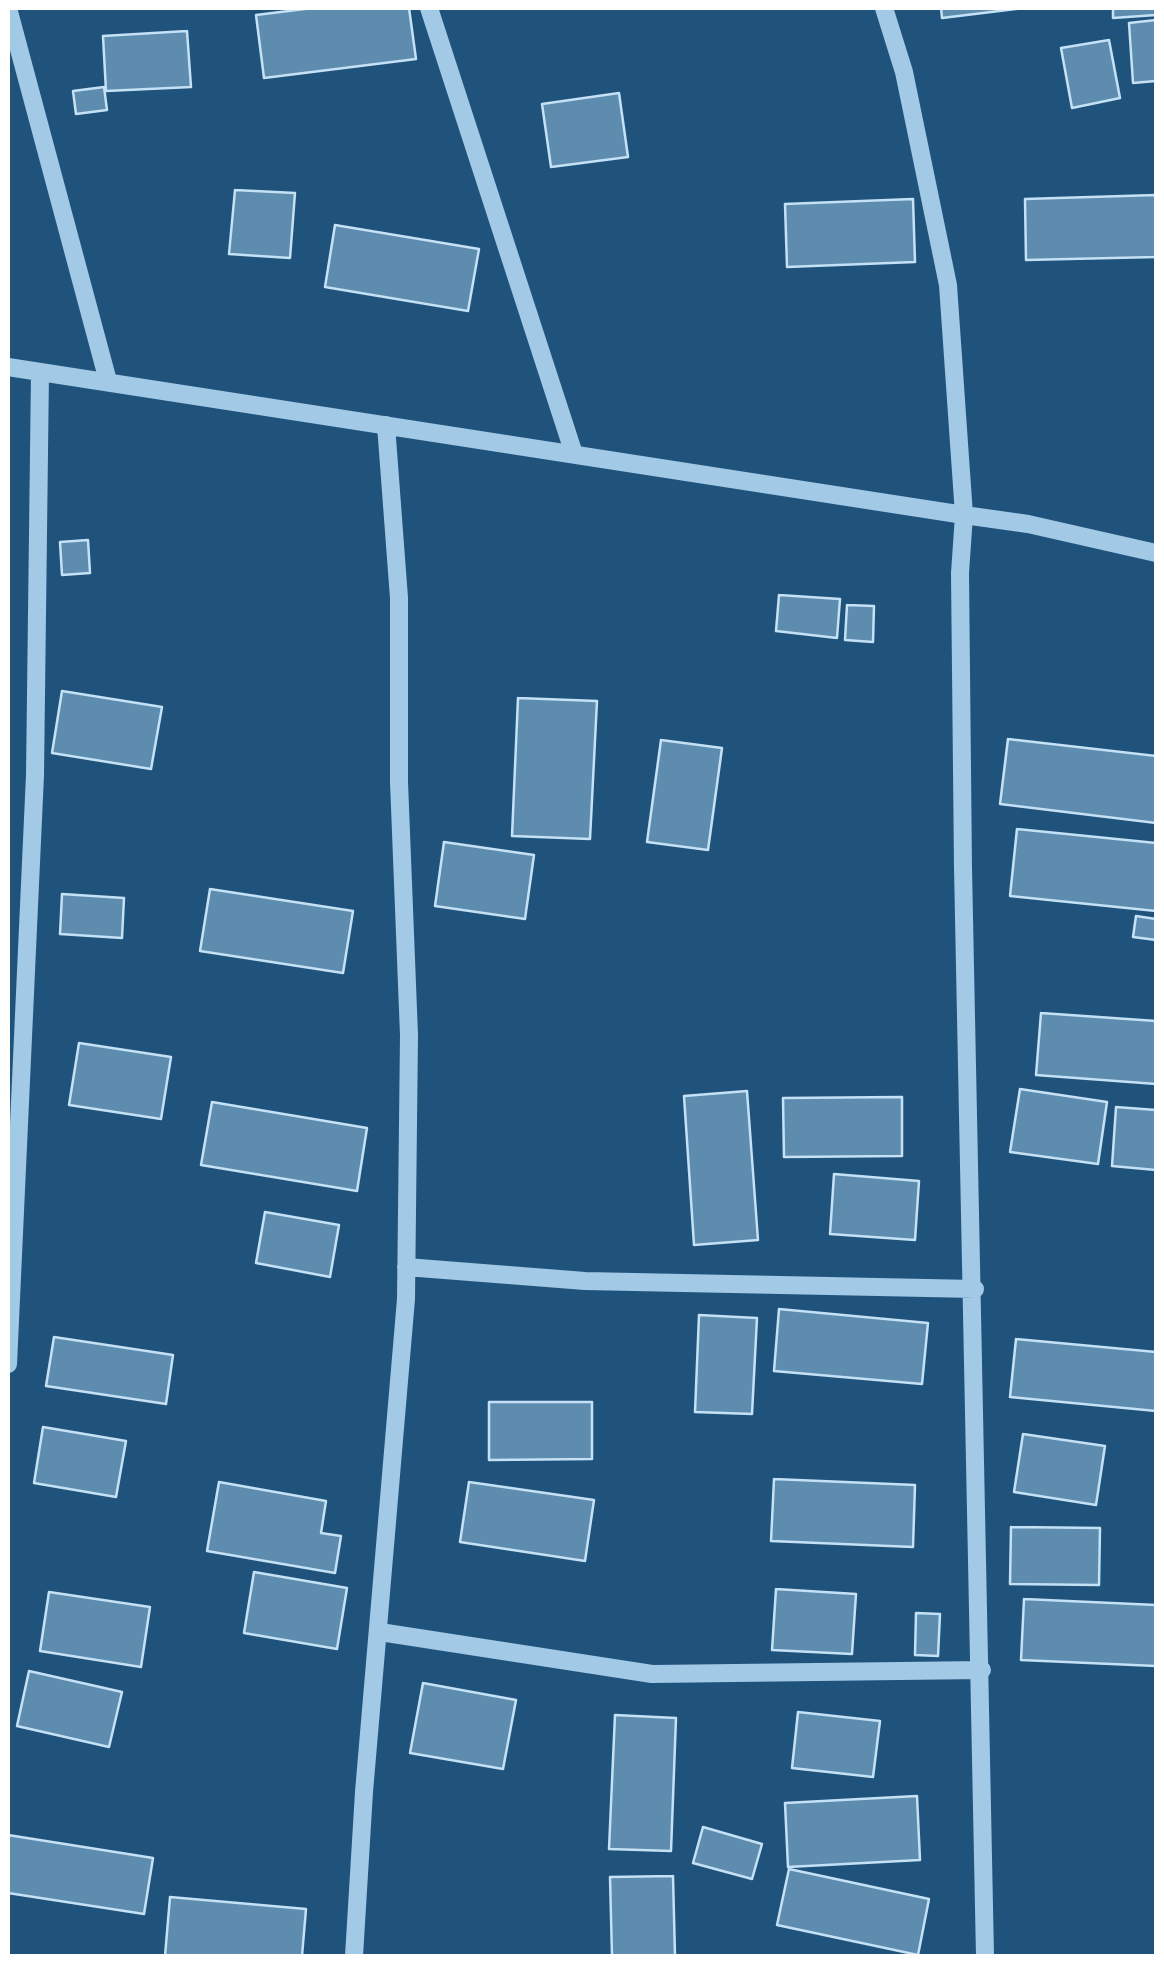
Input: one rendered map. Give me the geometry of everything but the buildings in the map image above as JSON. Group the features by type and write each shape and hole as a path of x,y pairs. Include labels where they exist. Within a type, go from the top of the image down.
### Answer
{"street":[{"path":"8,8 108,380"},
{"path":"428,8 574,454"},
{"path":"884,8 904,72 948,285 964,515 960,573 964,868 986,1956"},
{"path":"8,367 1028,524 1156,553"},
{"path":"8,1364 35,775 40,372"},
{"path":"354,1956 406,1268 409,1035 400,782 400,598 386,425"},
{"path":"406,1268 585,1281 975,1290"},
{"path":"380,1632 652,1674 982,1670"}]}
